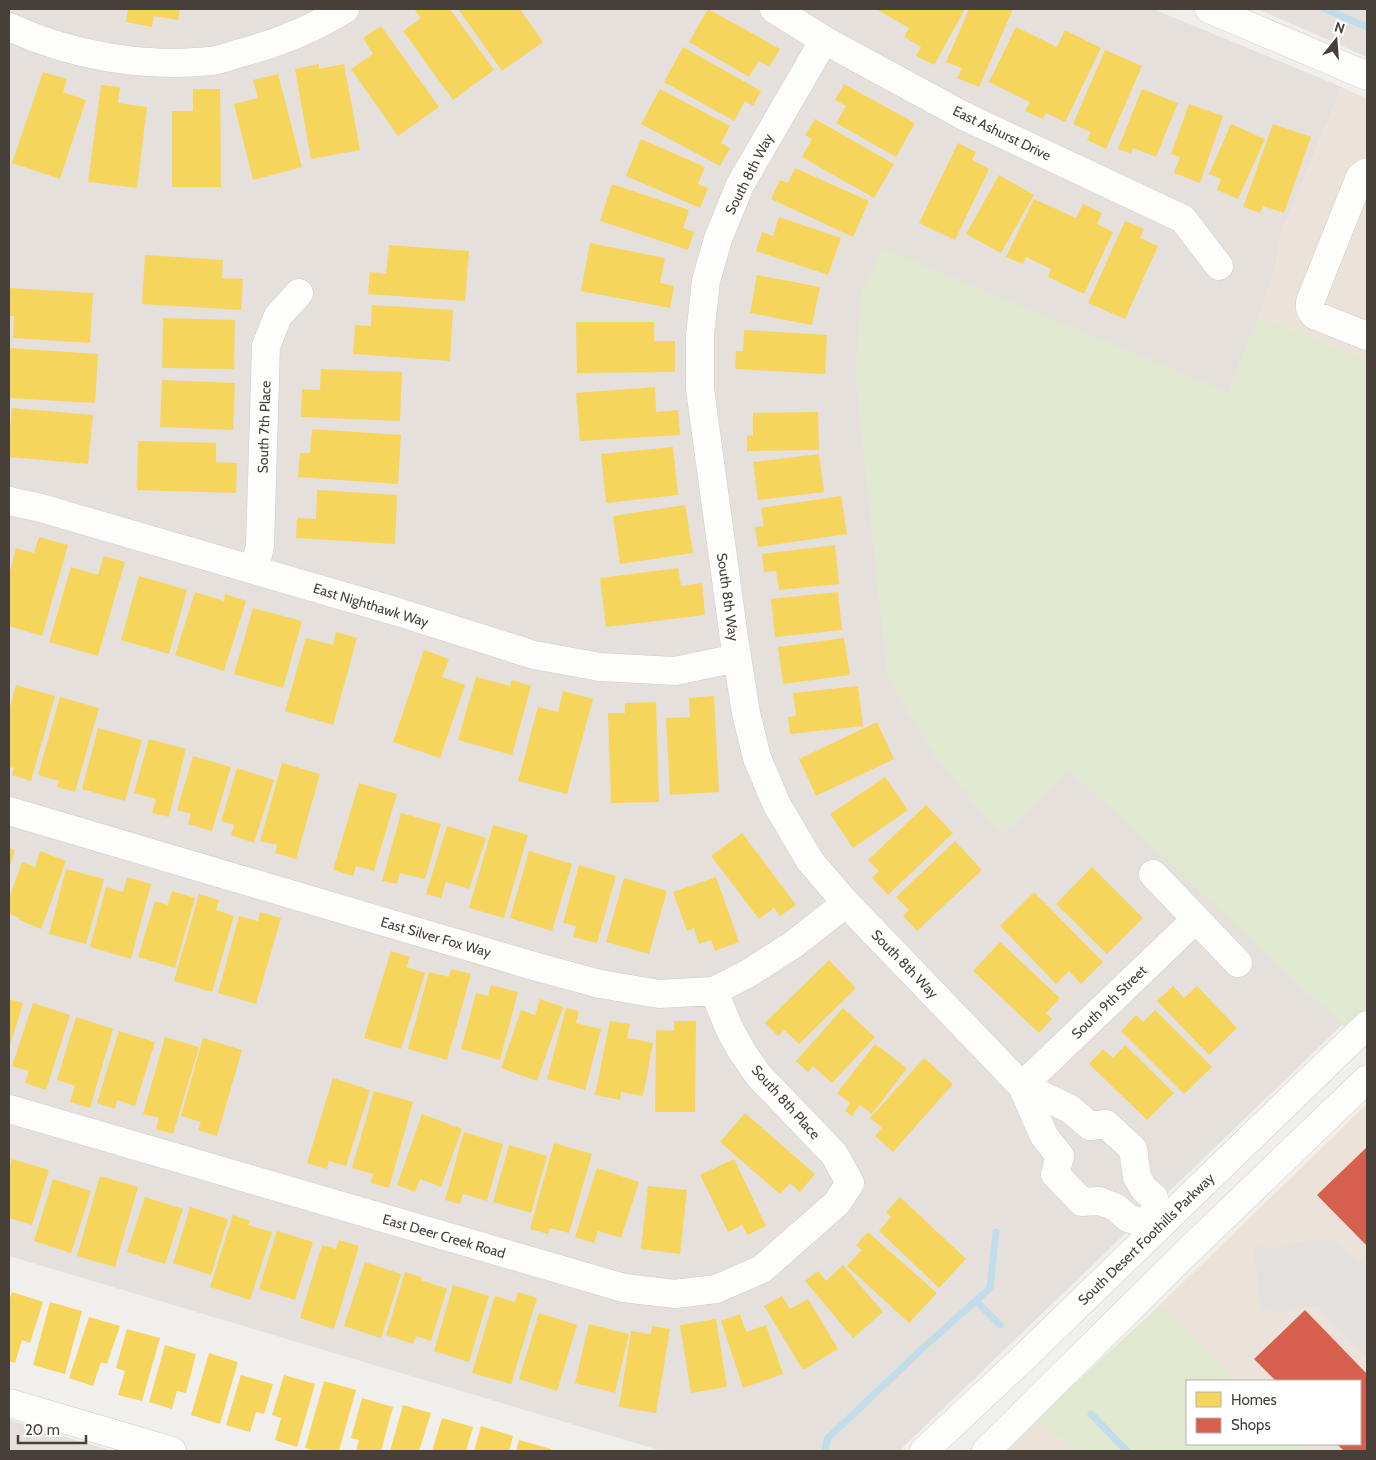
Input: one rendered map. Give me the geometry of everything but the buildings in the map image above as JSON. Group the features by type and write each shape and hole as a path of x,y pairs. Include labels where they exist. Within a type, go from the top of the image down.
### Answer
{"street":[{"path":"9,28 57,45 98,55 154,62 212,61 275,44 318,26 345,9"},
{"name":"East Ashurst Drive","path":"774,9 824,40 964,116 1182,219 1219,266"},
{"path":"1223,11 1367,76"},
{"name":"South 8th Way","path":"824,40 740,185 718,239 706,281 700,335 700,389 746,713 757,758 777,805 810,861 846,903 1022,1086 1044,1136 1060,1156"},
{"path":"1367,172 1360,177 1310,302 1310,309 1314,315 1367,336"},
{"name":"South 7th Place","path":"254,570 260,546 266,346 278,316 299,293"},
{"name":"East Nighthawk Way","path":"9,500 398,612 534,655 600,667 675,671 737,658"},
{"name":"East Silver Fox Way","path":"9,811 518,961 600,984 659,994 714,991 749,973 794,944 846,903"},
{"path":"1152,874 1238,963"},
{"name":"South 9th Street","path":"1022,1086 1196,919"},
{"name":"South 8th Place","path":"714,991 729,1028 758,1076 834,1154 850,1183"},
{"name":"South Desert Foothills Parkway","path":"924,1451 1016,1365 1367,1025"},
{"path":"986,1451 1186,1253 1367,1079"},
{"name":"South 8th Way","path":"1022,1086 1070,1109 1090,1126"},
{"name":"East Deer Creek Road","path":"9,1109 624,1288 676,1294 716,1289 762,1268 837,1203 850,1183"},
{"path":"1106,1124 1134,1150 1137,1177 1154,1198 1158,1226 1128,1218 1115,1207 1098,1201 1082,1202 1055,1174 1060,1156 1090,1126 1106,1124"},
{"path":"1098,1201 1135,1166"},
{"path":"9,1403 172,1451"}],"shaded area":[{"path":"9,9 1153,9 1342,87 1281,234 1275,270 1259,317 1228,393 883,249 862,293 856,374 888,677 938,760 1001,834 1069,770 1344,1023 899,1451 662,1451 9,1256"},
{"path":"1258,9 1367,9 1367,57"},
{"path":"1342,87 1367,99 1367,360 1259,317 1275,270 1281,234"},
{"path":"1367,1104 1367,1451 1304,1451 1298,1445 1361,1445 1361,1380 1234,1380 1160,1305"},
{"path":"1335,1239 1357,1262 1367,1253 1367,1358 1317,1306 1261,1312 1254,1248"},
{"path":"1037,1419 1077,1451 1002,1451"},
{"path":"9,1420 112,1451 9,1451"}],"green space":[{"path":"883,248 1228,393 1259,317 1367,360 1367,1007 1346,1028 1069,770 1001,834 938,760 888,677 856,374 862,293"},
{"path":"1160,1305 1234,1380 1186,1380 1186,1445 1298,1445 1304,1451 1077,1451 1037,1419"}],"waterway":[{"path":"1325,9 1367,27"},
{"path":"825,1451 827,1439 923,1348 990,1288 996,1232"},
{"path":"976,1301 1000,1325"},
{"path":"1091,1414 1127,1451"}]}
